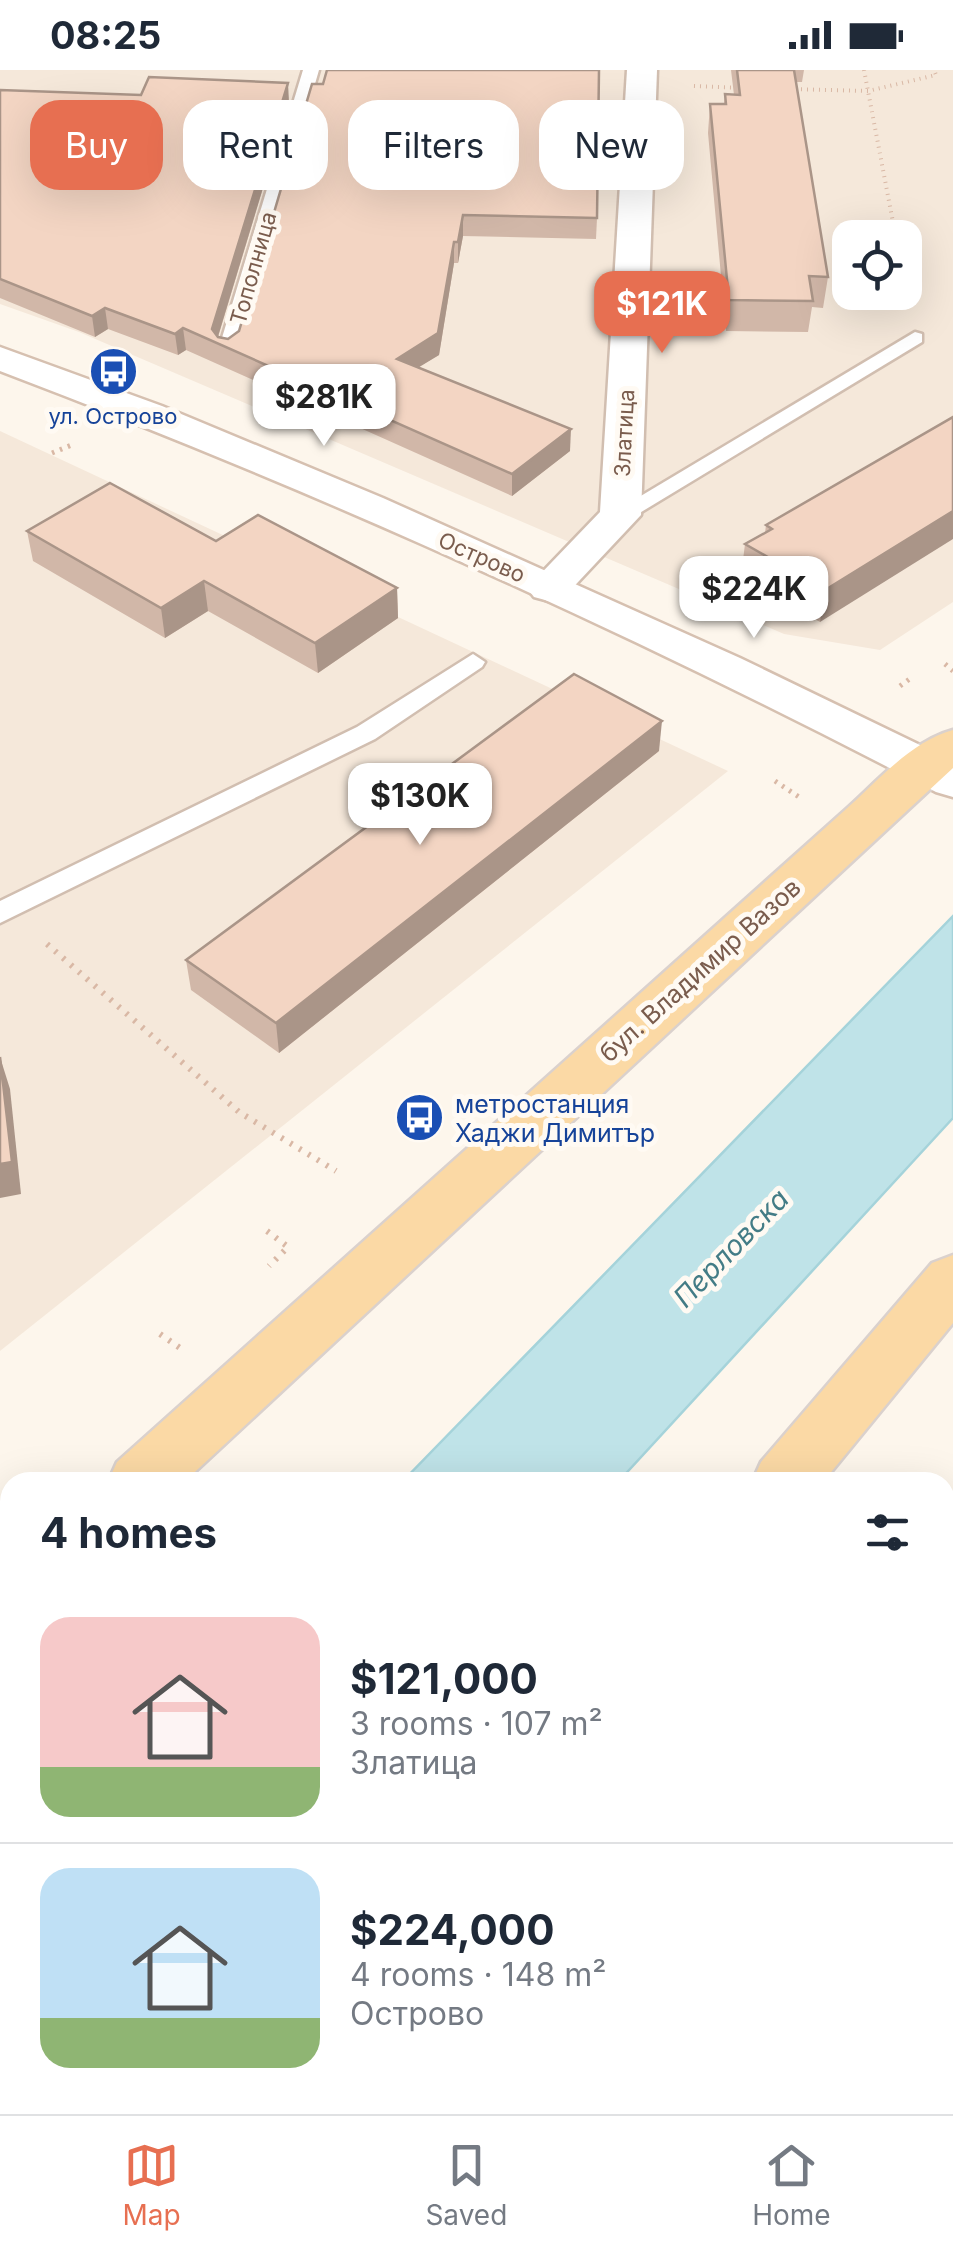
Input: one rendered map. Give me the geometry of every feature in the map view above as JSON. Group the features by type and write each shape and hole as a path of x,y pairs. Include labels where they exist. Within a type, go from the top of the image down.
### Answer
{"main road":[{"name":"бул. Владимир Вазов","path":"151,1472 943,764"},
{"path":"793,1472 947,1297"}],"street":[{"name":"Златица","path":"620,515 642,78"},
{"name":"Острово","path":"0,358 149,412 550,588 848,726 943,764"},
{"path":"550,588 620,515"}],"lane":[{"name":"Тополница","path":"228,351 311,70"},
{"path":"620,515 915,338"},
{"path":"4,912 366,733 473,662"}],"path":[{"path":"864,70 893,220"},
{"path":"774,88 868,91 936,75 934,70"},
{"path":"642,78 755,88"},
{"path":"945,664 953,671"},
{"path":"900,686 911,678"},
{"path":"774,781 798,797"},
{"path":"4,912 239,1112 336,1171"},
{"path":"267,1231 288,1247 279,1255"}],"shaded area":[{"path":"0,70 953,70 953,602 880,650 784,634 79,332 0,304"},
{"path":"0,431 728,771 0,1351"}],"water":[{"name":"Перловска","path":"953,916 953,1118 627,1472 412,1472"}],"building":[{"path":"327,70 599,70 599,100 539,100 539,190 597,190 597,218 463,215 458,242 454,242 438,333 397,359 571,429 512,474 183,328 175,334 105,308 92,316 0,279 0,90 141,95 149,77 288,83 283,100 183,100 183,190 255,190 212,329 218,337 228,339 239,331 281,190 328,190 328,100 307,100 312,84 323,84"},
{"path":"737,70 794,70 828,277 809,276 813,301 729,300 710,104 726,104 725,94 740,95"},
{"path":"953,417 953,511 825,590 745,544 772,529 766,525"},
{"path":"110,483 216,541 258,515 397,588 315,643 204,581 161,608 27,531"},
{"path":"574,674 662,721 276,1023 186,960"},
{"path":"0,1057 12,1162 0,1164"}],"place":[{"name":"ул. Острово","path":"113,372"},
{"name":"метростанция Хаджи Димитър","path":"420,1118"}]}
